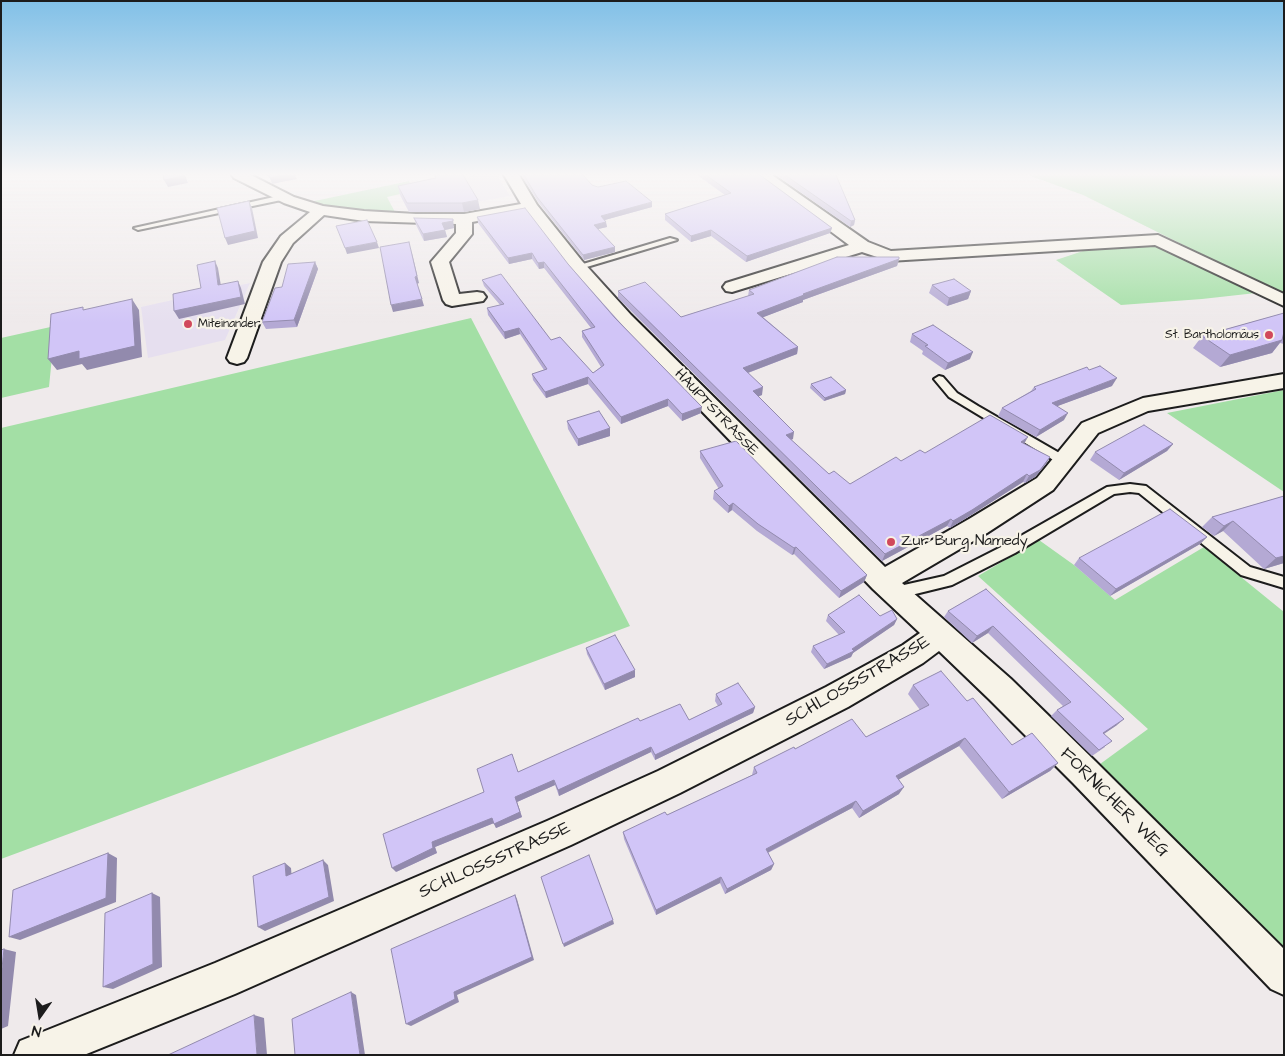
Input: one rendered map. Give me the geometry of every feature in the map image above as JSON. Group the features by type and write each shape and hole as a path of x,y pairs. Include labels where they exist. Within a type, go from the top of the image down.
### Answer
{"street":[{"path":"237,358 272,262 287,240 305,224"},
{"path":"464,224 464,234 440,262 452,300 477,297"},
{"name":"HAUPTSTRASSE","path":"544,224 577,267 624,319 888,587 940,634"},
{"path":"831,224 862,246 889,256 954,254 1011,248 1158,240 1284,301"},
{"path":"732,287 862,246"},
{"path":"888,587 978,526 1045,484 1090,428 1143,405 1284,381"},
{"name":"FORNICHER WEG","path":"940,634 1000,689 1084,772 1284,976"},
{"name":"SCHLOSSSTRASSE","path":"34,1055 229,977 559,833 669,782 837,698 913,654 940,634"}],"lane":[{"path":"138,228 155,224"},
{"path":"577,267 673,240"},
{"path":"939,380 953,395 974,409 1064,461"},
{"path":"888,587 947,581 1010,549 1111,490 1142,489 1246,571 1284,582"}],"shaded area":[{"name":"Miteinander","path":"250,283 225,340 148,358 141,307"}],"green space":[{"path":"1142,224 1284,224 1284,295"},
{"path":"1156,243 1256,293 1121,305 1056,260 1098,246"},
{"path":"471,318 630,626 1,859 1,428"},
{"path":"55,326 49,387 1,398 1,338"},
{"path":"1284,390 1284,492 1167,413"},
{"path":"1039,540 1074,565 1115,600 1204,547 1284,612 1284,962 1096,767 1148,729 978,576"}],"building":[{"path":"221,224 254,224 255,231 225,238"},
{"path":"369,224 377,242 345,248 336,226"},
{"path":"418,224 443,224 445,230 423,234"},
{"path":"483,224 538,224 568,264 615,318 702,407 682,414 668,399 621,417 588,377 545,392 532,374 547,369 519,328 504,332 487,308 504,304 482,280 501,274 551,340 560,337 593,373 604,365 582,331 595,327 544,262 538,263 532,253 508,258"},
{"path":"559,224 597,224 594,225 615,247 583,255"},
{"path":"677,224 827,224 832,228 747,256 711,230 691,236"},
{"path":"409,242 417,276 415,277 422,299 391,305 380,247"},
{"path":"837,257 899,257 899,259 757,313 798,347 743,368 763,387 753,391 794,432 786,435 829,474 834,471 850,484 896,457 901,461 920,450 925,453 990,415 1028,437 1021,442 1050,457 1040,470 1029,476 1027,474 972,510 885,554 618,291 645,282 681,317 754,294 749,290"},
{"path":"215,261 218,285 238,281 241,297 174,311 173,294 201,288 197,265"},
{"path":"315,262 294,320 262,322 275,288 282,287 288,264"},
{"path":"954,279 971,291 949,298 932,285"},
{"path":"132,299 135,346 79,359 79,351 48,359 51,314 83,307 83,310"},
{"path":"1284,313 1282,340 1230,355 1202,336"},
{"path":"933,325 973,352 948,363 912,334"},
{"path":"1100,366 1117,378 1052,403 1068,413 1040,430 1002,408 1036,389 1034,387 1087,367 1089,370"},
{"path":"831,377 846,390 825,398 811,384"},
{"path":"599,411 610,428 578,439 567,421"},
{"path":"1144,425 1173,444 1124,473 1095,452"},
{"path":"736,441 867,575 841,591 796,547 794,548 758,524 733,503 729,506 714,491 723,486 700,451"},
{"path":"1284,496 1284,556 1276,558 1233,521 1224,526 1212,517"},
{"path":"1170,509 1207,537 1116,589 1079,558"},
{"path":"986,589 1124,719 1103,733 1112,741 1099,750 1057,710 1071,702 993,626 977,636 948,611"},
{"path":"859,595 880,616 892,610 897,619 852,649 854,651 827,664 813,646 845,632 828,615"},
{"path":"615,635 635,670 604,684 586,648"},
{"path":"941,671 967,701 973,698 1012,745 1032,733 1058,763 1009,792 965,738 896,776 904,787 863,811 856,801 766,849 774,864 727,889 721,877 656,910 623,832 665,812 667,815 757,773 754,767 794,747 795,749 852,719 866,737 929,705 913,685"},
{"path":"738,683 755,707 655,755 651,747 558,790 554,780 515,797 520,812 494,824 492,818 432,842 433,848 392,868 383,834 484,792 477,769 512,754 518,772 638,718 640,721 680,704 689,720 722,704 716,694"},
{"path":"108,853 106,898 9,937 13,890"},
{"path":"589,855 613,920 563,944 541,877"},
{"path":"323,860 329,897 258,927 253,876 285,863 286,876"},
{"path":"152,893 153,964 103,987 105,913"},
{"path":"515,895 532,957 454,992 455,999 406,1024 391,949"},
{"path":"4,949 1,978 1,950"},
{"path":"351,992 360,1055 295,1055 292,1019"},
{"path":"254,1015 257,1055 168,1055"}],"place":[{"name":"Miteinander","path":"188,324"},
{"name":"St. Bartholomäus","path":"1269,335"},
{"name":"Zur Burg Namedy","path":"891,542"}]}
